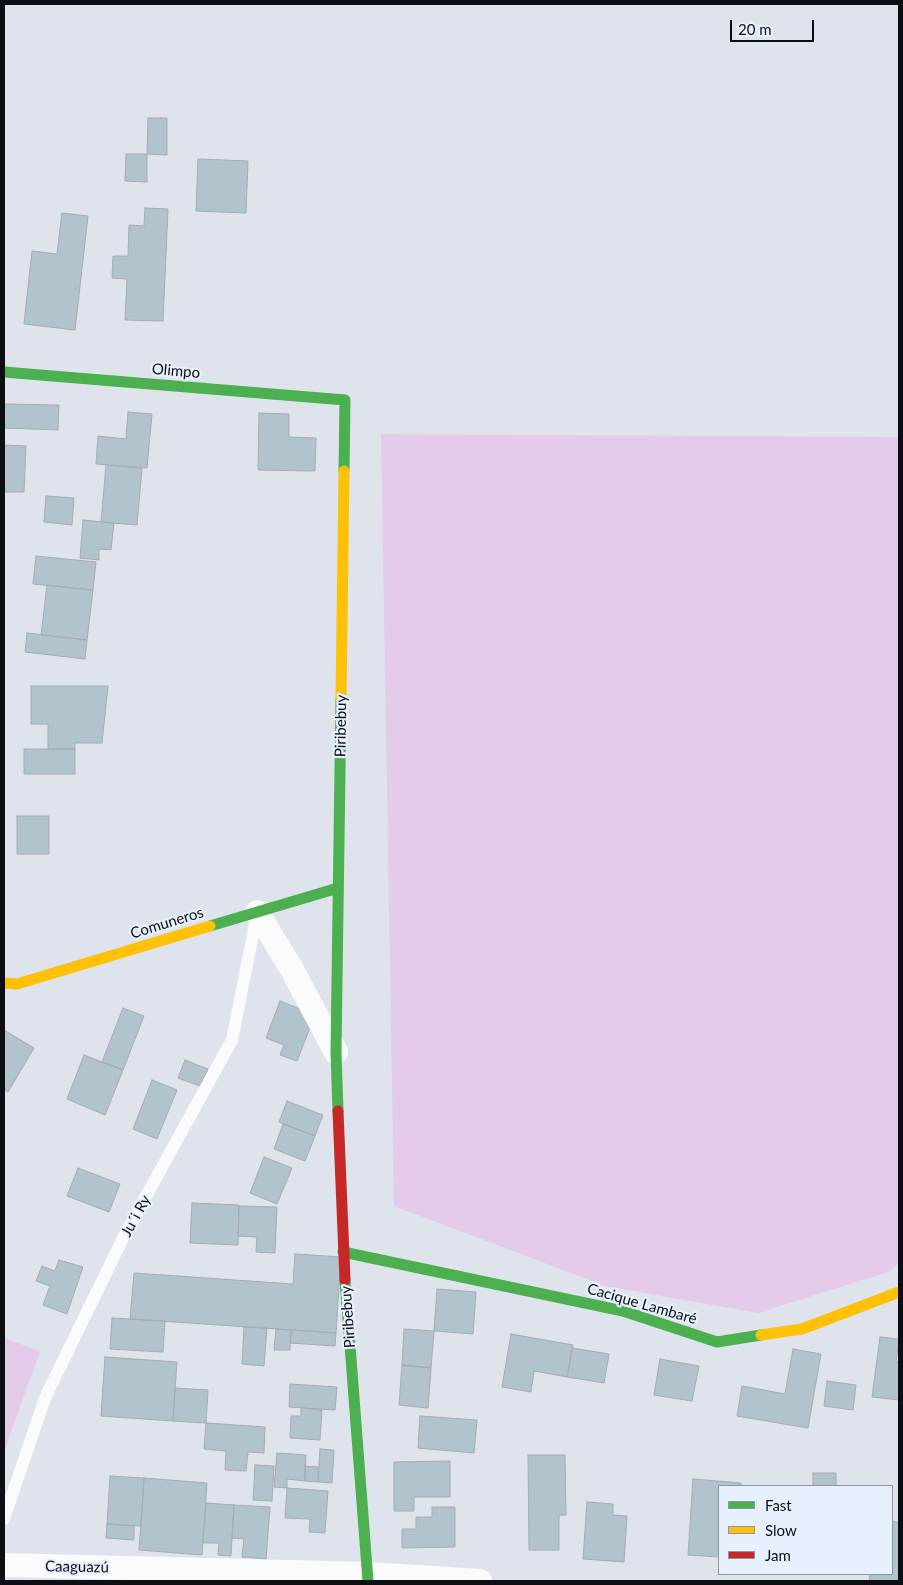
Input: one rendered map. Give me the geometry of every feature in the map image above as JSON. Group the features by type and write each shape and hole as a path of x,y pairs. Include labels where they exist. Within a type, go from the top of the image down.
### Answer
{"street":[{"name":"Olimpo","path":"4,372 345,400"},
{"name":"Piribebuy","path":"345,400 336,1052 343,1252 368,1578"},
{"name":"Comuneros","path":"4,984 17,984 338,888"},
{"name":"Piribebuy","path":"257,912 291,968 336,1052"},
{"name":"Cacique Lambaré","path":"343,1252 623,1311 717,1342 802,1329 899,1292"},
{"name":"Caaguazú","path":"4,1565 480,1581"}],"lane":[{"name":"Ju´i Ry","path":"4,1519 45,1398 123,1238 232,1040 257,912"}],"shaded area":[{"path":"381,434 899,437 899,1263 888,1272 758,1313 605,1286 394,1206"},
{"path":"4,1338 40,1351 4,1452"}],"building":[{"path":"148,118 167,118 167,155 147,154"},
{"path":"126,154 147,154 147,182 125,181"},
{"path":"198,159 248,161 246,213 196,211"},
{"path":"145,208 168,209 163,321 125,320 127,279 112,278 113,256 128,256 129,225 144,226"},
{"path":"62,213 88,216 75,330 24,324 32,251 57,254"},
{"path":"4,404 59,405 58,430 4,428"},
{"path":"128,412 152,414 147,468 96,464 98,436 126,439"},
{"path":"259,413 289,414 289,437 316,438 315,471 258,470"},
{"path":"4,445 26,446 24,492 4,492"},
{"path":"106,465 142,468 137,525 101,522"},
{"path":"46,496 74,498 72,525 44,522"},
{"path":"83,520 114,523 111,550 99,549 99,560 80,558"},
{"path":"36,556 96,562 93,590 33,584"},
{"path":"47,585 93,590 87,640 41,635"},
{"path":"27,633 87,640 85,659 25,652"},
{"path":"31,686 108,686 102,743 75,743 75,749 48,749 48,724 31,724"},
{"path":"24,749 75,749 75,774 24,774"},
{"path":"17,816 49,816 49,854 17,854"},
{"path":"280,1001 315,1015 297,1061 280,1055 284,1045 266,1038"},
{"path":"123,1008 144,1016 123,1070 102,1062"},
{"path":"4,1030 34,1048 8,1092 4,1089"},
{"path":"84,1055 123,1070 105,1115 67,1099"},
{"path":"185,1060 208,1069 200,1086 178,1078"},
{"path":"152,1080 177,1090 157,1139 133,1129"},
{"path":"287,1101 323,1115 315,1136 279,1122"},
{"path":"283,1124 315,1136 305,1161 274,1149"},
{"path":"264,1157 292,1168 277,1204 250,1193"},
{"path":"78,1168 120,1184 109,1212 67,1196"},
{"path":"192,1203 239,1205 238,1245 190,1243"},
{"path":"239,1206 277,1207 275,1253 256,1252 257,1237 238,1236"},
{"path":"295,1254 341,1257 336,1333 130,1319 134,1273 293,1284"},
{"path":"59,1260 83,1267 67,1314 43,1305 50,1286 36,1281 42,1266 55,1271"},
{"path":"437,1289 476,1292 473,1334 434,1331"},
{"path":"112,1318 165,1321 163,1352 110,1349"},
{"path":"244,1327 267,1328 264,1366 242,1364"},
{"path":"276,1329 291,1330 290,1350 274,1350"},
{"path":"404,1329 434,1331 431,1368 402,1365"},
{"path":"291,1330 336,1333 335,1346 290,1343"},
{"path":"511,1334 573,1345 567,1377 534,1371 531,1392 502,1387"},
{"path":"880,1337 899,1339 896,1362 899,1362 899,1400 872,1397"},
{"path":"572,1348 609,1354 604,1383 567,1377"},
{"path":"793,1349 821,1354 808,1428 737,1416 742,1386 785,1394"},
{"path":"105,1357 177,1362 173,1421 101,1416"},
{"path":"660,1359 699,1366 692,1401 654,1395"},
{"path":"402,1365 431,1368 428,1408 399,1405"},
{"path":"827,1381 856,1385 853,1410 824,1406"},
{"path":"290,1384 337,1387 335,1410 289,1407"},
{"path":"175,1388 208,1390 206,1423 173,1421"},
{"path":"301,1408 322,1410 320,1440 290,1438 291,1416 301,1416"},
{"path":"420,1416 477,1420 474,1453 418,1448"},
{"path":"206,1423 265,1427 264,1453 248,1452 246,1471 225,1470 226,1451 204,1449"},
{"path":"320,1449 334,1450 332,1483 318,1482"},
{"path":"277,1453 306,1455 305,1481 287,1479 287,1488 274,1487"},
{"path":"528,1455 565,1455 566,1515 559,1515 559,1550 529,1550"},
{"path":"450,1461 450,1497 414,1497 414,1511 394,1511 394,1462"},
{"path":"255,1465 274,1466 272,1501 253,1500"},
{"path":"305,1466 318,1467 318,1482 305,1481"},
{"path":"813,1473 836,1473 836,1485 813,1485"},
{"path":"110,1476 144,1478 141,1526 107,1524"},
{"path":"144,1478 207,1483 202,1555 139,1550"},
{"path":"693,1479 741,1483 741,1485 718,1485 718,1557 688,1555"},
{"path":"287,1488 328,1491 325,1533 309,1532 310,1519 285,1518"},
{"path":"587,1502 613,1504 613,1515 627,1516 624,1562 583,1559"},
{"path":"206,1503 234,1505 231,1556 218,1555 219,1543 203,1543"},
{"path":"234,1505 270,1507 266,1559 242,1557 244,1539 232,1538"},
{"path":"432,1507 455,1507 455,1547 402,1548 402,1529 416,1529 416,1517 432,1517"},
{"path":"893,1521 899,1523 899,1581 869,1581 870,1575 893,1575"},
{"path":"107,1524 134,1526 134,1540 106,1538"}],"traffic: fast":[{"path":"4,372 345,400 344,471"},
{"path":"338,1111 336,1052 341,699"},
{"path":"210,926 338,888"},
{"path":"343,1252 623,1311 717,1342 761,1335"},
{"path":"345,1280 368,1581"}],"traffic: slow":[{"path":"341,699 344,471"},
{"path":"4,983 17,984 210,926"},
{"path":"761,1335 802,1329 899,1292"}],"traffic: jam":[{"path":"338,1111 345,1280"}]}
